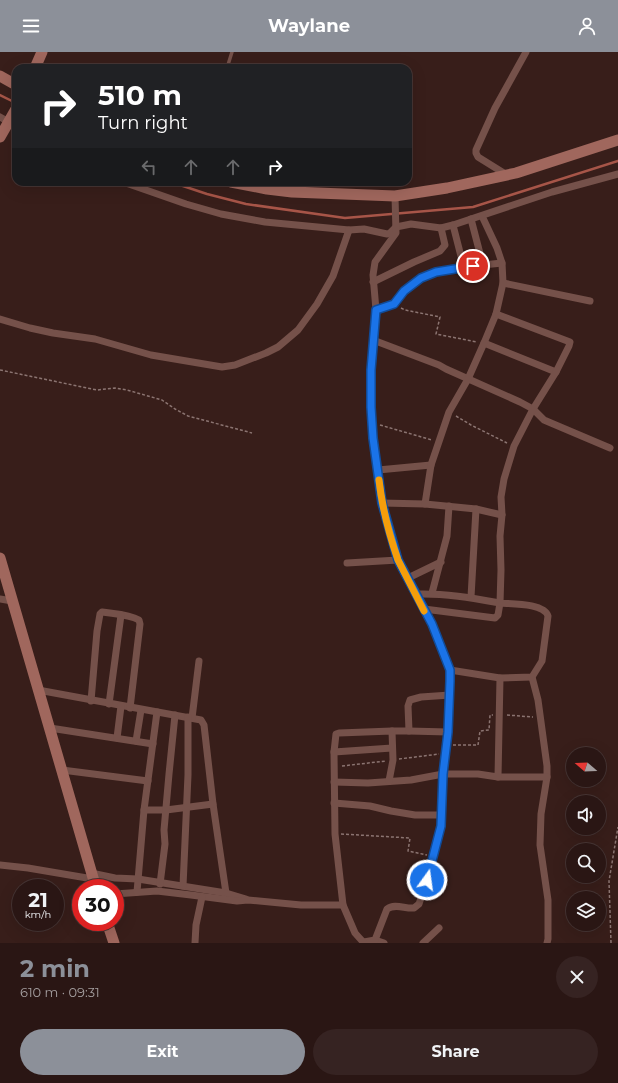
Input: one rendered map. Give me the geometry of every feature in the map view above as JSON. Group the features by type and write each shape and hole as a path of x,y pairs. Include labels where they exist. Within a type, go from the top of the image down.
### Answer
{"street":[{"path":"37,64 42,52"},
{"path":"507,175 478,157 476,150 494,108 526,52"},
{"path":"0,76 12,83"},
{"path":"0,137 11,118"},
{"path":"252,186 292,192 395,199 507,175 618,140"},
{"path":"396,224 411,224 441,228 482,216 552,192 618,174"},
{"path":"134,186 186,204 221,214 265,222 349,230 370,230 386,234 390,233 396,224"},
{"path":"375,940 389,907 395,906 411,908 419,904 423,892 441,826 443,774 448,732 450,695 450,670 432,624 398,560 382,503 375,451 372,423 371,385 376,310 373,282 375,262 393,237 396,224 395,199"},
{"path":"426,504 431,466 449,412 468,379 484,343 496,314 503,282 502,264 497,248 482,216"},
{"path":"471,218 483,265"},
{"path":"453,225 464,268"},
{"path":"373,282 440,251 445,245 441,228"},
{"path":"0,319 53,333 95,339 151,355 222,367 235,365 278,347 298,330 317,304 333,276 349,230"},
{"path":"376,310 394,304 404,291 421,278 436,272 483,265 502,264"},
{"path":"503,282 590,301"},
{"path":"424,609 495,618 498,616 501,570 501,497 504,479 514,446 569,346 569,342 496,314"},
{"path":"373,340 439,365 496,390 533,409 544,420 551,424 610,448"},
{"path":"484,343 556,372"},
{"path":"378,470 431,466"},
{"path":"382,503 449,506 476,509 502,515"},
{"path":"432,593 447,536 449,506"},
{"path":"471,597 476,509"},
{"path":"0,558 93,879"},
{"path":"347,563 398,560"},
{"path":"408,578 441,562"},
{"path":"416,594 432,593 471,597 500,603 537,607 547,612 548,616 542,661 532,678 540,714 547,766 547,777 541,814 540,845 548,900 547,943"},
{"path":"0,598 12,601"},
{"path":"91,701 100,614 102,612 121,615 135,618 139,620 140,624 130,708"},
{"path":"110,704 121,615"},
{"path":"183,886 190,717 199,661"},
{"path":"450,670 500,678 532,678"},
{"path":"498,776 500,678"},
{"path":"38,690 91,701 201,720 204,725 213,804 226,893"},
{"path":"409,731 408,706 410,700 421,697 450,695"},
{"path":"117,738 121,706"},
{"path":"136,741 141,710"},
{"path":"137,892 144,810 157,712"},
{"path":"160,884 165,844 164,830 175,715"},
{"path":"50,728 153,744"},
{"path":"384,943 375,940 364,943 355,933 343,905 335,834 335,737 338,733 392,731 448,732"},
{"path":"389,782 393,760 392,731"},
{"path":"334,752 392,748"},
{"path":"62,770 148,782"},
{"path":"334,782 389,782 411,780 443,774 547,777"},
{"path":"334,803 370,806 415,815 442,815"},
{"path":"144,810 166,810 213,804"},
{"path":"0,865 28,868 88,879"},
{"path":"104,879 138,879 160,884 226,893 248,900"},
{"path":"124,893 157,892 237,901 248,900 301,905 343,905"},
{"path":"195,943 196,925 202,897"},
{"path":"422,943 439,928"},
{"path":"110,931 114,943"}],"lane":[{"path":"228,64 232,52"}],"path":[{"path":"394,304 405,310 440,317 436,334 484,343"},
{"path":"0,370 97,390 115,388 127,390 162,400 188,416 252,433"},
{"path":"449,412 471,425 514,446"},
{"path":"372,423 440,442"},
{"path":"611,943 609,881 618,827"},
{"path":"335,834 410,838 408,851 433,856"}],"waterway":[{"path":"0,95 12,101"},
{"path":"183,186 246,204 345,218 473,207 618,161"}],"slow traffic":[{"path":"379,480 382,503 398,560 424,611"}],"route":[{"path":"427,880 441,826 443,774 448,732 450,670 432,624 398,560 382,503 373,438 371,370 376,310 394,304 404,291 421,278 436,272 473,266"}]}
